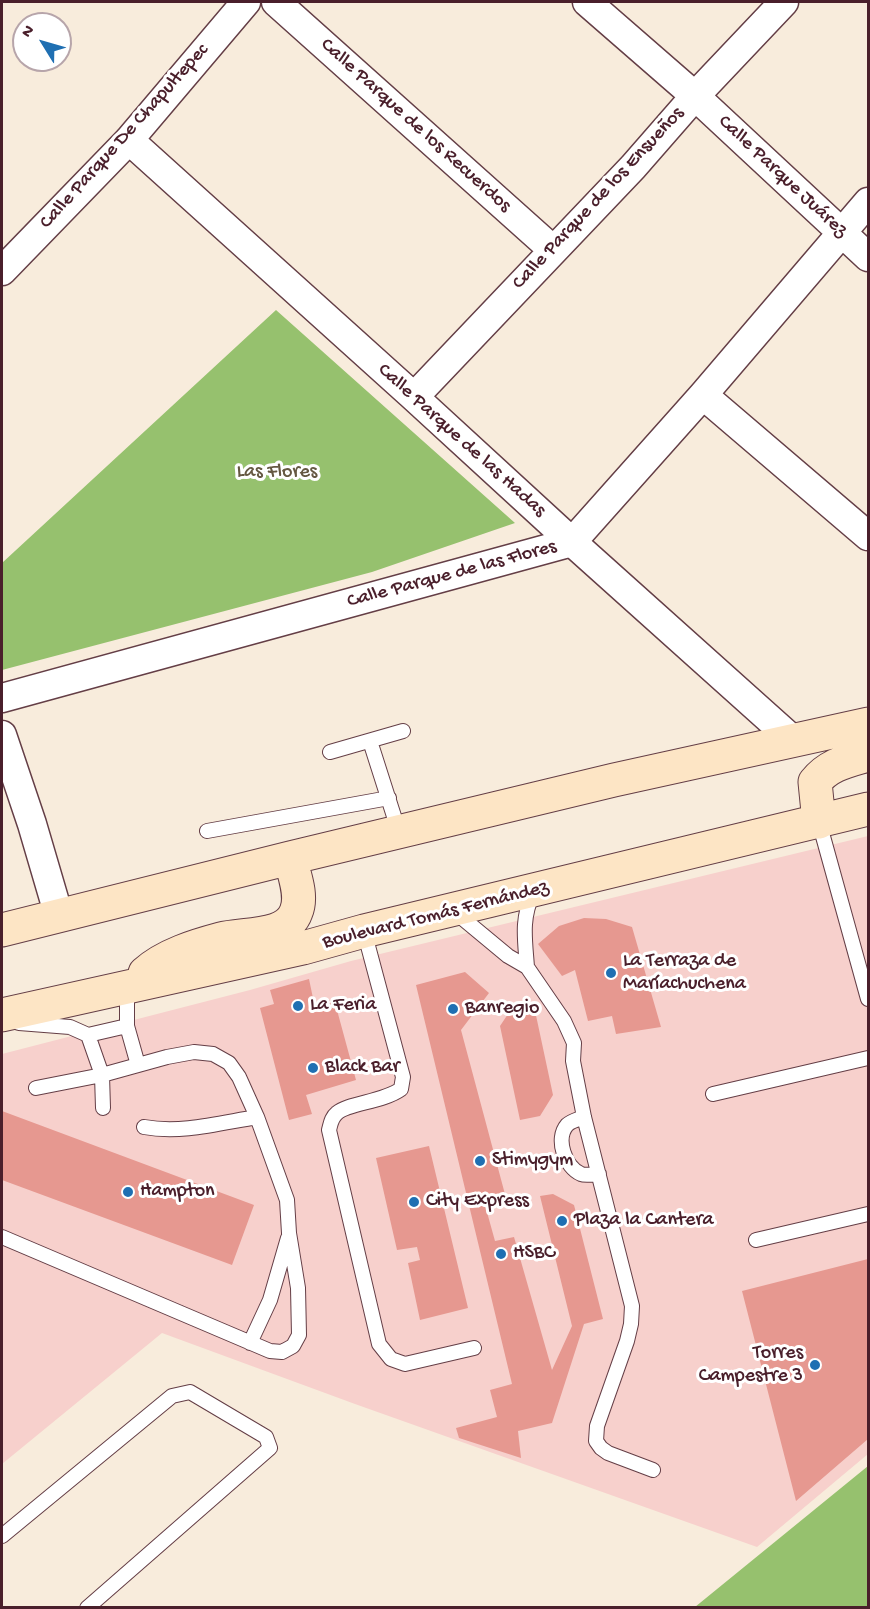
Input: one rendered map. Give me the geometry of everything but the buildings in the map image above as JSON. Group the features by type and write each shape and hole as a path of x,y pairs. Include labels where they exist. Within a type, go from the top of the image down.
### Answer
{"main road":[{"path":"2,930 614,780 868,724"},
{"path":"819,822 815,782 828,769 868,755"},
{"name":"Boulevard Tomás Fernández","path":"2,1015 303,948 364,931 868,810"},
{"path":"128,988 151,967 172,956 223,938 274,930 291,921 298,904 290,858"}],"street":[{"name":"Calle Parque De Chapultepec","path":"2,271 129,140 246,2"},
{"name":"Calle Parque de los Recuerdos","path":"276,2 553,250"},
{"name":"Calle Parque Juárez","path":"587,2 695,96 868,257"},
{"name":"Calle Parque de los Ensueños","path":"414,397 633,167 695,96 784,2"},
{"name":"Calle Parque de las Hadas","path":"129,140 794,741"},
{"name":"Calle Parque de las Flores","path":"2,698 572,542 703,395 868,202"},
{"path":"703,395 868,536"},
{"path":"2,735 32,824 59,916"}],"lane":[{"path":"330,752 403,731"},
{"path":"370,741 399,832"},
{"path":"207,831 389,798"},
{"path":"819,822 868,999"},
{"path":"527,967 524,920 533,892"},
{"path":"454,911 499,949 527,967 564,1021 574,1043 573,1061 584,1117 632,1306 632,1324 597,1426 596,1441 608,1453 653,1470"},
{"path":"364,931 403,1077 400,1089 391,1096 339,1110 332,1119 329,1130 379,1344 391,1359 405,1364 474,1348"},
{"path":"128,988 127,1026 138,1065"},
{"path":"2,1022 70,1028 88,1035 127,1026"},
{"path":"88,1035 102,1075 103,1108"},
{"path":"2,1237 270,1351 282,1352 292,1346 299,1335 298,1288 289,1233 287,1200 257,1117 239,1077 229,1063 213,1054 194,1052 36,1089"},
{"path":"713,1094 868,1058"},
{"path":"144,1127 157,1130 187,1128 257,1117"},
{"path":"584,1117 569,1123 562,1134 566,1160 573,1169 583,1175 599,1174"},
{"path":"756,1240 868,1214"},
{"path":"250,1343 270,1300 289,1233"},
{"path":"2,1536 172,1396 190,1392 266,1437 270,1448 87,1608"}],"shaded area":[{"path":"868,836 868,1454 757,1547 162,1333 2,1464 2,1054 250,990 351,961"}],"green space":[{"name":"Las Flores","path":"276,310 515,523 372,572 2,670 2,563"},
{"path":"868,1466 868,1607 695,1607"}],"place":[{"name":"La Terraza de Maríachuchena","path":"611,973"},
{"name":"La Feria","path":"298,1006"},
{"name":"Banregio","path":"453,1009"},
{"name":"Black Bar","path":"313,1068"},
{"name":"Stimygym","path":"480,1161"},
{"name":"Hampton","path":"128,1192"},
{"name":"City Express","path":"414,1202"},
{"name":"Plaza la Cantera","path":"562,1221"},
{"name":"HSBC","path":"501,1254"},
{"name":"Torres Campestre 3","path":"815,1365"}]}
